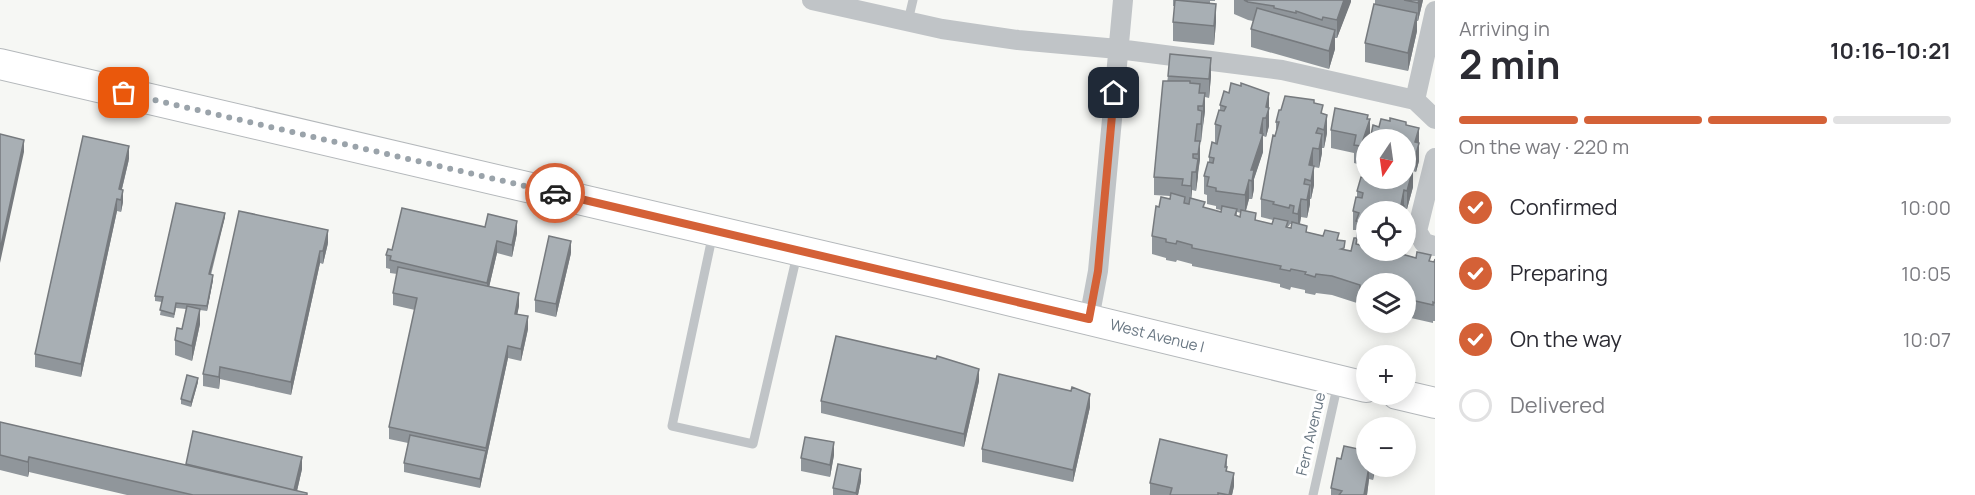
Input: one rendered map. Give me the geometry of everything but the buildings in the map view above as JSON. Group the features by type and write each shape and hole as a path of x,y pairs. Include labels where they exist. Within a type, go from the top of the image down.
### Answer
{"main road":[{"name":"West Avenue I","path":"0,64 798,250 1353,384"},
{"path":"1416,398 1435,403"}],"street":[{"path":"812,0 908,21 1018,40 1118,49 1282,70 1415,100 1435,118"},
{"path":"1089,319 1098,271 1123,0"},
{"path":"1415,100 1435,11"},
{"path":"1435,159 1418,231 1424,243 1435,246"}],"lane":[{"path":"908,21 913,0"},
{"path":"714,231 672,426 753,444 798,250"},
{"name":"Fern Avenue","path":"1313,495 1353,384"}],"way so far":[{"path":"124,93 555,193"}],"route":[{"path":"555,193 1089,319 1098,271 1114,93"}]}
